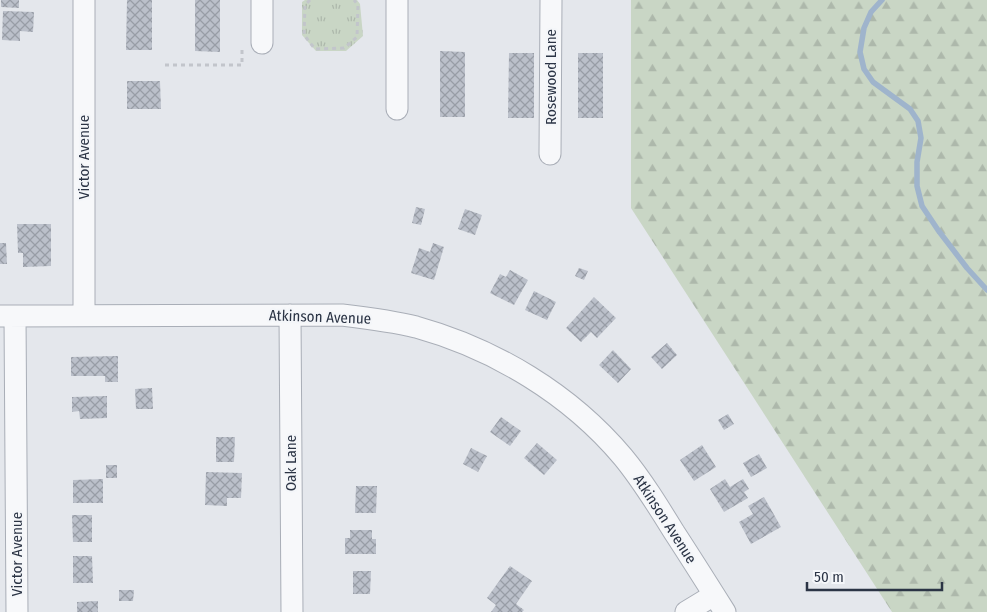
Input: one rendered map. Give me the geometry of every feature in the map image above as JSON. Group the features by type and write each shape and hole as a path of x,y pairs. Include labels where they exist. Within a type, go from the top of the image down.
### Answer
{"street":[{"name":"Victor Avenue","path":"84,0 84,315"},
{"path":"262,0 262,43"},
{"path":"397,0 397,109"},
{"name":"Rosewood Lane","path":"550,154 551,0"},
{"name":"Oak Lane","path":"290,315 292,612"},
{"name":"Atkinson Avenue","path":"8,316 342,315 416,327 454,339 492,355 531,378 569,404 595,428 622,456 646,487 719,603"},
{"name":"Victor Avenue","path":"8,316 17,612"},
{"path":"686,612 719,603"}],"path":[{"path":"310,0 305,5 304,35 315,48 344,48 357,37 358,5 354,0"},
{"path":"165,65 242,65 242,37"}],"green space":[{"path":"305,0 357,0 360,4 363,36 346,51 316,51 302,35 302,2"},
{"path":"631,0 987,0 987,612 892,612 631,208"}],"building":[{"path":"1,0 19,0 19,8 1,7"},
{"path":"127,0 152,0 152,50 126,50"},
{"path":"195,0 220,0 220,52 195,51"},
{"path":"3,11 34,12 33,32 20,31 20,41 2,40"},
{"path":"440,51 465,52 465,117 440,117"},
{"path":"509,53 534,53 534,118 508,118"},
{"path":"578,53 603,53 603,118 578,118"},
{"path":"127,81 160,81 161,109 127,109"},
{"path":"416,207 425,209 421,225 412,223"},
{"path":"465,209 482,215 475,235 458,229"},
{"path":"17,224 51,224 51,266 23,267 23,253 18,253"},
{"path":"0,243 6,243 7,264 0,264"},
{"path":"433,243 444,247 434,280 411,273 419,248 430,252"},
{"path":"579,268 588,271 584,280 575,276"},
{"path":"510,270 528,280 514,305 490,293 500,274 506,277"},
{"path":"534,291 556,302 547,320 525,310"},
{"path":"594,297 616,318 597,338 591,332 581,342 566,328"},
{"path":"667,343 677,355 662,369 651,357"},
{"path":"613,350 631,369 618,383 599,365"},
{"path":"118,356 118,382 105,382 105,376 71,376 71,357"},
{"path":"152,388 153,409 136,409 135,389"},
{"path":"107,396 107,418 80,419 79,411 72,412 72,397"},
{"path":"728,414 734,424 724,430 718,420"},
{"path":"501,417 521,431 510,446 490,432"},
{"path":"216,437 235,437 234,462 216,462"},
{"path":"537,443 557,460 544,475 524,458"},
{"path":"702,445 716,467 694,481 680,460"},
{"path":"471,448 487,456 478,472 463,464"},
{"path":"759,454 767,468 751,477 743,463"},
{"path":"106,465 117,465 117,478 106,478"},
{"path":"206,472 242,473 241,498 227,498 227,506 205,505"},
{"path":"103,479 103,503 73,503 73,480"},
{"path":"725,479 730,487 743,479 749,489 744,492 748,498 724,512 710,489"},
{"path":"356,486 377,486 376,513 355,513"},
{"path":"764,497 781,527 751,544 739,522 753,514 748,506"},
{"path":"72,515 92,515 92,542 73,542"},
{"path":"350,530 372,530 372,539 376,539 376,554 345,554 345,538 350,538"},
{"path":"73,556 92,556 93,583 73,583"},
{"path":"510,566 532,581 516,604 524,610 522,612 491,612 496,605 487,598"},
{"path":"353,571 371,571 370,594 353,594"},
{"path":"119,590 134,590 133,601 119,601"},
{"path":"98,601 98,612 77,612 77,602"}],"waterway":[{"path":"882,0 871,12 864,28 860,52 864,69 873,82 910,109 918,121 921,138 917,162 917,186 922,206 967,268 987,290"}]}
